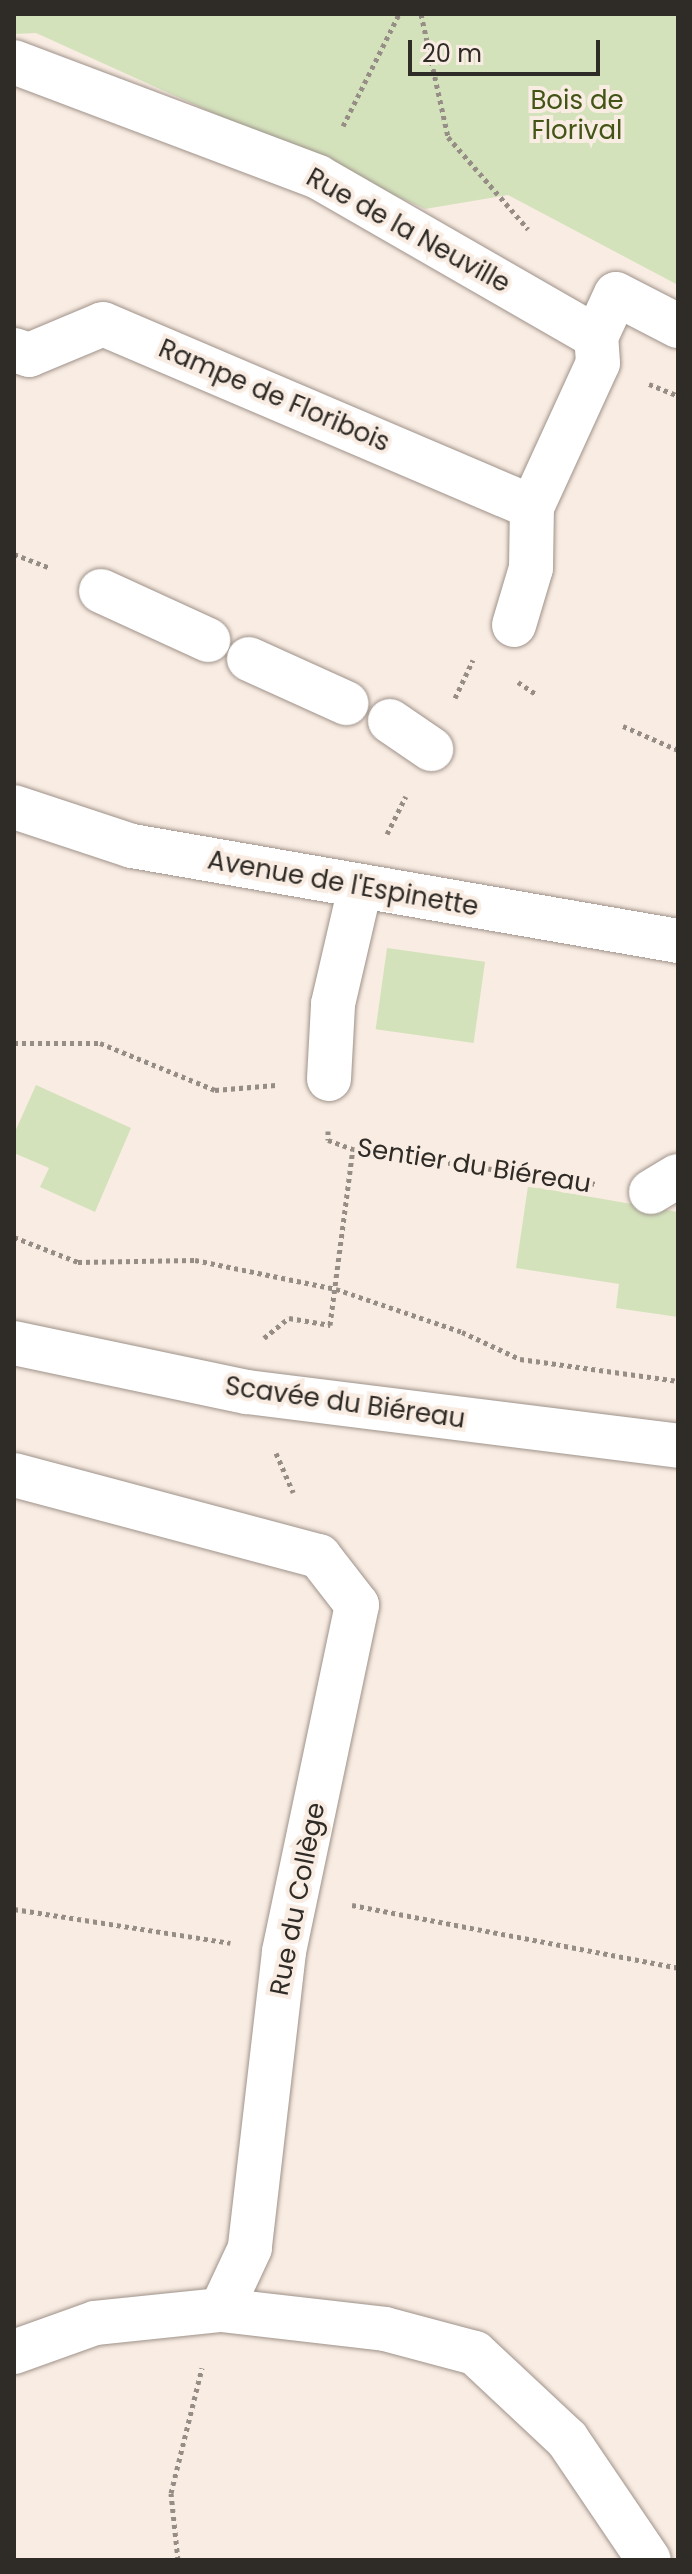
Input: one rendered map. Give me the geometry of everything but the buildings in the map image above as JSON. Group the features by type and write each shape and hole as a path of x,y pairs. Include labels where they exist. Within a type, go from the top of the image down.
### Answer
{"street":[{"name":"Rue de la Neuville","path":"14,62 318,177 596,337"},
{"path":"514,625 531,568 532,507 598,363 596,337 616,294 678,326"},
{"name":"Rampe de Floribois","path":"14,350 29,355 103,324 532,507"},
{"path":"101,591 208,640"},
{"path":"249,659 346,703"},
{"path":"390,721 431,749"},
{"name":"Avenue de l'Espinette","path":"14,807 132,846 678,941"},
{"path":"329,1079 333,1004 360,888"},
{"name":"Scavée du Biéreau","path":"14,1343 247,1392 678,1446"},
{"path":"14,1475 319,1556"},
{"name":"Rue du Collège","path":"221,2310 250,2248 284,1952 357,1605 319,1556"},
{"path":"14,2352 95,2323 221,2310 385,2329 475,2353 567,2439 649,2560"}],"path":[{"path":"318,177 399,14"},
{"path":"421,14 448,137 517,221"},
{"path":"14,554 59,571"},
{"path":"623,726 678,750"},
{"path":"14,1043 100,1043 215,1090 329,1079"},
{"name":"Sentier du Biéreau","path":"329,1079 328,1140 353,1149 668,1181"},
{"path":"330,1325 353,1149"},
{"path":"14,1237 78,1262 195,1260 336,1289 462,1332 520,1359 678,1381"},
{"path":"247,1392 319,1556"},
{"path":"297,1892 678,1968"},
{"path":"14,1909 284,1952"},
{"path":"178,2560 171,2493 221,2310"}],"green space":[{"name":"Bois de Florival","path":"14,14 678,14 678,285 508,195 425,209 36,33 14,34"},
{"path":"387,948 485,962 474,1043 376,1029"},
{"path":"36,1085 131,1128 95,1212 40,1187 49,1168 14,1153 14,1134"},
{"path":"528,1186 678,1212 678,1317 616,1308 619,1284 516,1268"}]}
